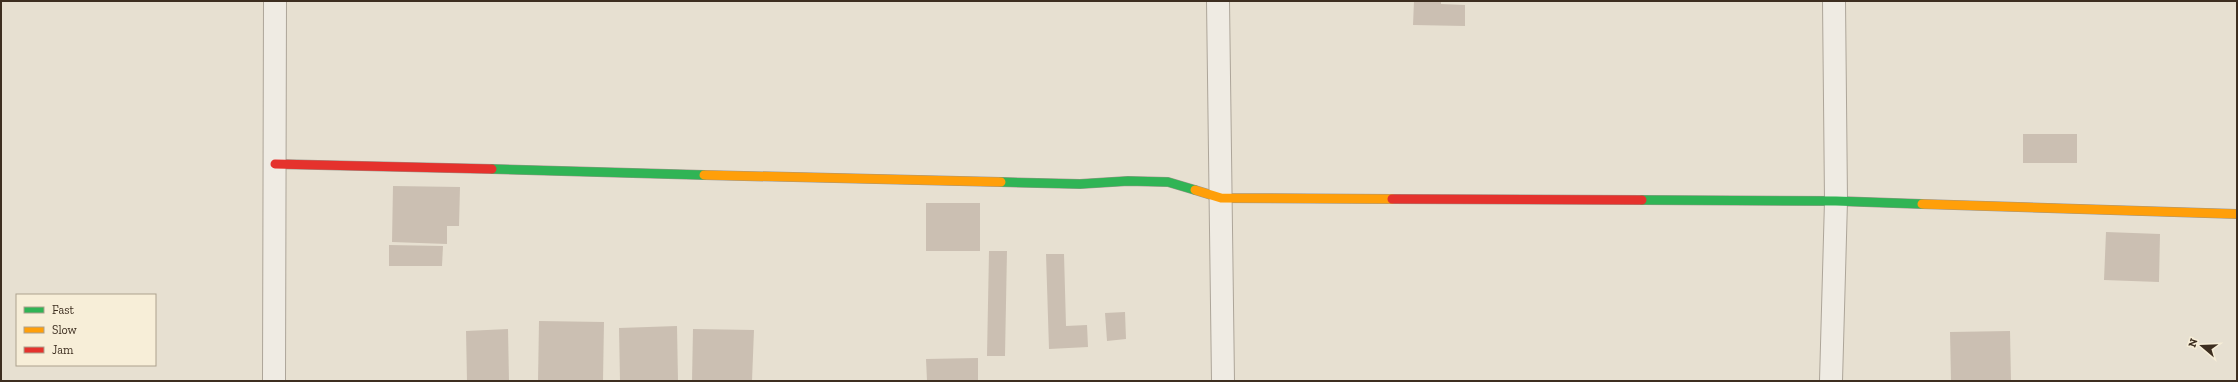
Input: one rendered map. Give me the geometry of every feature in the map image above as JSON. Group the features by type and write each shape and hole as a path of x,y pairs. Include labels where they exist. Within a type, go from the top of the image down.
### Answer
{"street":[{"path":"274,381 275,1"},
{"path":"1218,1 1223,381"},
{"path":"1831,381 1836,201 1834,1"},
{"path":"275,164 1072,184 1128,181 1168,182 1221,198 1836,201 2237,214"}],"building":[{"path":"1414,1 1441,1 1441,4 1465,5 1465,26 1413,25"},
{"path":"2023,134 2077,134 2077,163 2023,163"},
{"path":"393,186 460,187 459,226 447,226 447,244 392,242"},
{"path":"926,203 980,203 980,251 926,251"},
{"path":"2106,232 2160,234 2159,282 2104,280"},
{"path":"389,245 443,246 442,266 389,266"},
{"path":"989,251 1007,251 1005,356 987,356"},
{"path":"1046,254 1064,254 1066,326 1087,325 1088,347 1049,349"},
{"path":"1125,312 1126,339 1107,341 1105,313"},
{"path":"539,321 604,322 603,381 538,381"},
{"path":"677,326 678,381 620,381 619,328"},
{"path":"508,329 509,381 467,381 466,331"},
{"path":"693,329 754,330 752,381 692,381"},
{"path":"2010,331 2011,381 1951,381 1950,332"},
{"path":"978,358 978,381 927,381 926,359"}],"traffic: fast":[{"path":"492,169 704,175"},
{"path":"1001,182 1080,184 1128,181 1168,182 1195,190"},
{"path":"1642,200 1836,201 1922,204"}],"traffic: slow":[{"path":"704,175 1001,182"},
{"path":"1195,190 1221,198 1392,199"},
{"path":"1922,204 2237,214"}],"traffic: jam":[{"path":"275,164 492,169"},
{"path":"1392,199 1642,200"}]}
